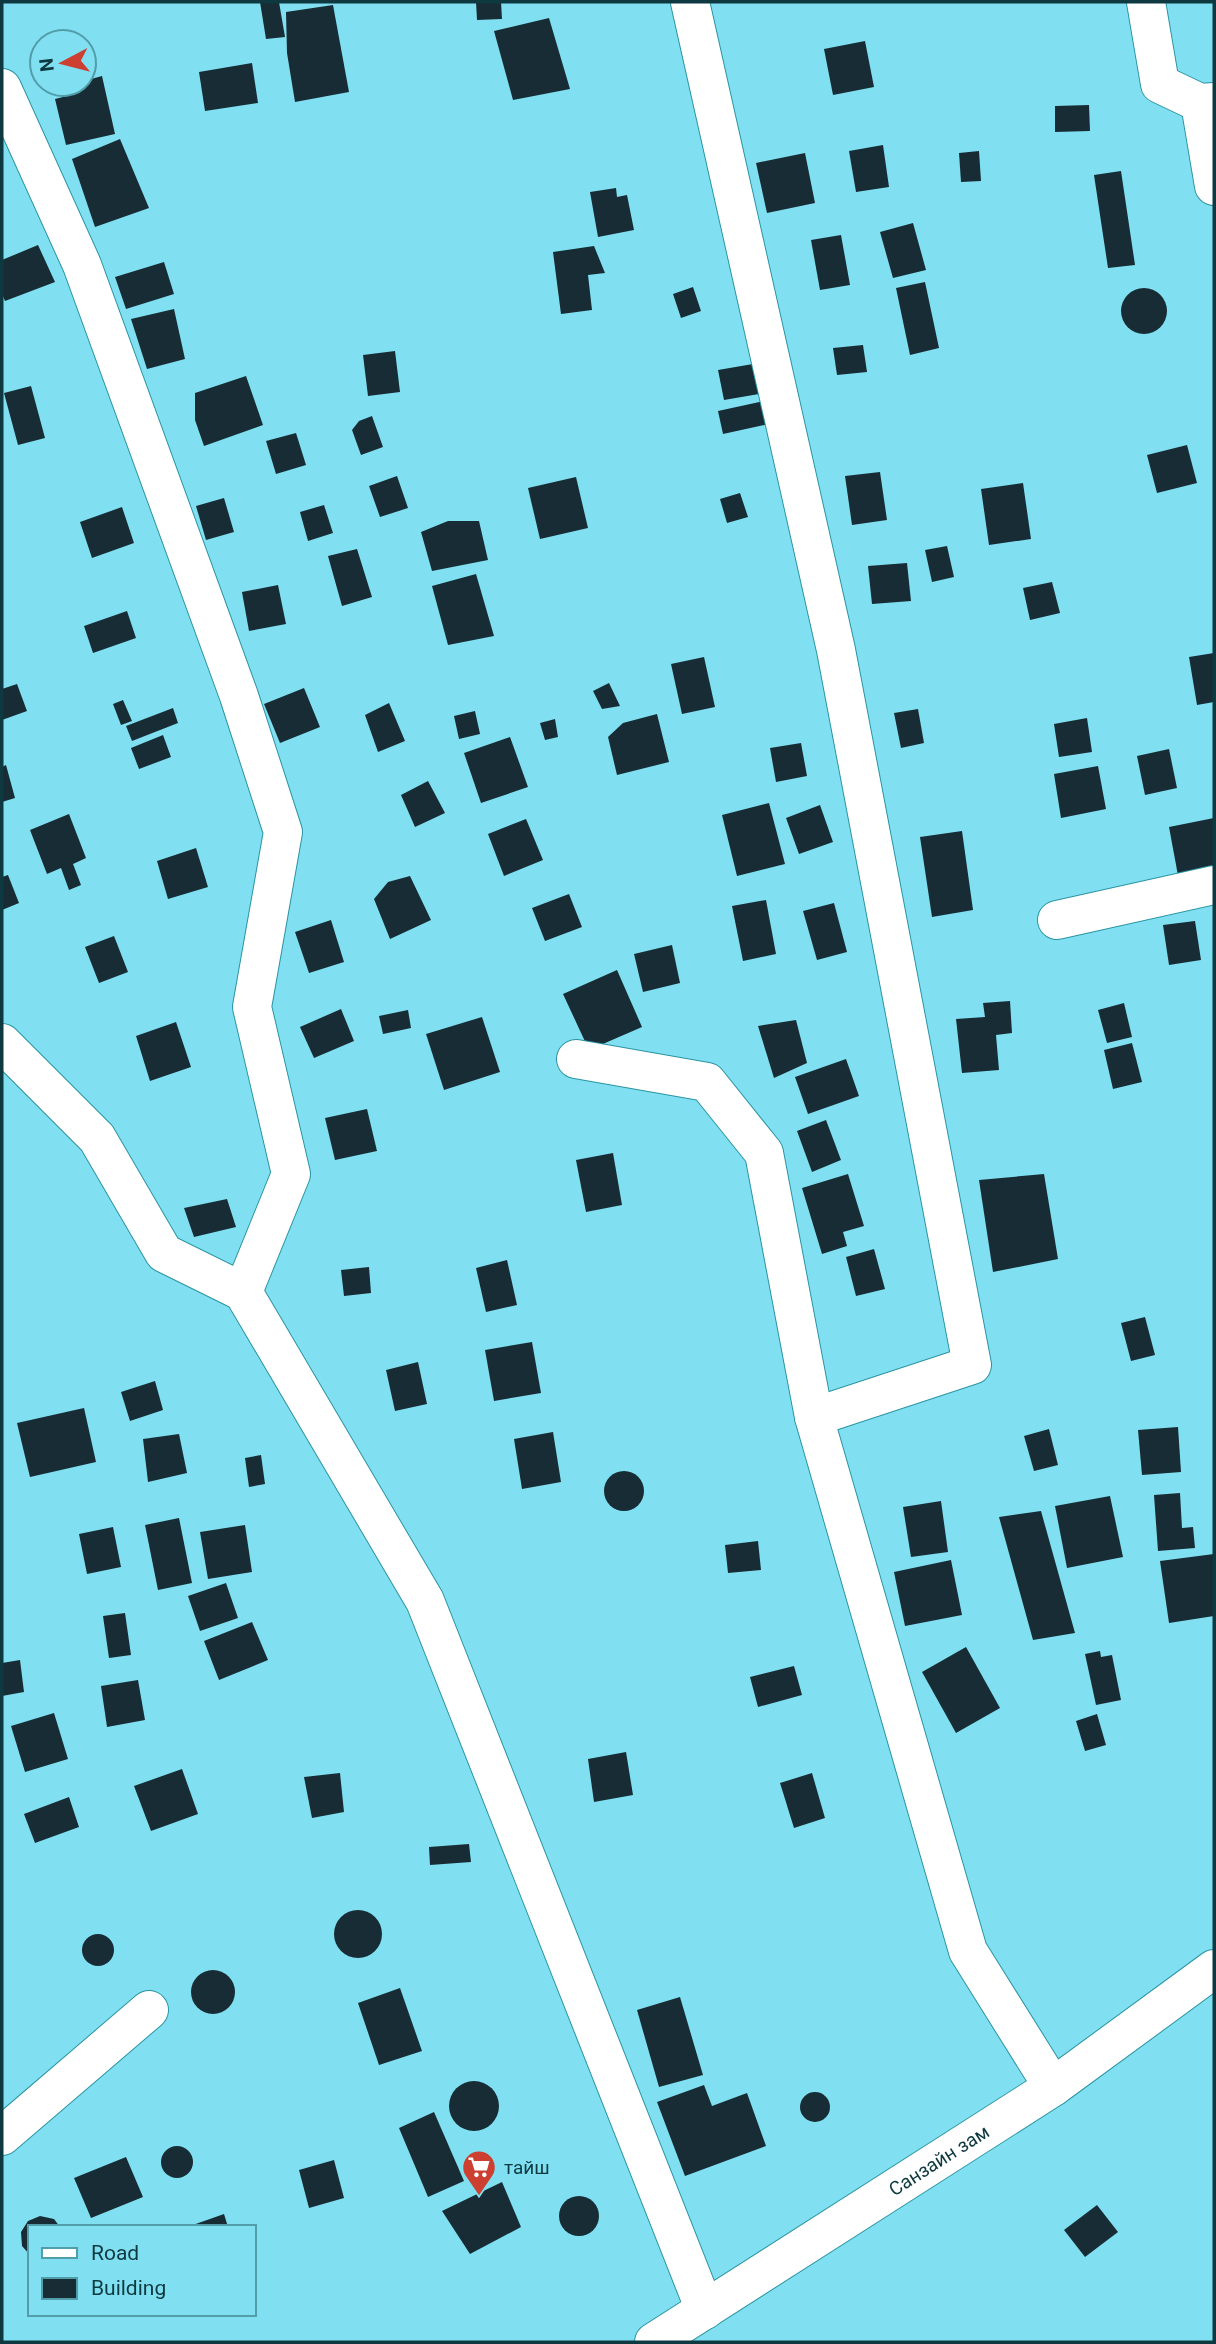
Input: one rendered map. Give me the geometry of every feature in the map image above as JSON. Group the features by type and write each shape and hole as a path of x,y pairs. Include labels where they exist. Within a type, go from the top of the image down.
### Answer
{"street":[{"path":"690,2 836,650 972,1365 814,1417"},
{"path":"1146,2 1160,84 1207,103 1214,186"},
{"path":"2,88 82,265 239,695 283,832 252,1007 291,1174 243,1292"},
{"path":"1057,920 1214,885"},
{"path":"2,1043 97,1138 164,1253 243,1292 425,1601 705,2310"},
{"path":"576,1059 707,1082 764,1153 814,1417 968,1951 1053,2087"},
{"name":"Санзайн зам","path":"654,2342 1053,2087 1214,1969"},
{"path":"2,2136 149,2010"}],"building":[{"path":"260,2 279,2 285,37 266,39"},
{"path":"476,2 501,2 502,19 477,20"},
{"path":"333,5 349,92 295,102 287,53 286,12"},
{"path":"549,18 570,89 513,100 494,31"},
{"path":"865,41 874,87 833,95 824,49"},
{"path":"252,63 258,103 205,111 199,72"},
{"path":"102,76 115,134 66,145 55,99 98,98 98,77"},
{"path":"1089,105 1090,131 1055,132 1055,106"},
{"path":"120,139 149,208 95,227 72,159"},
{"path":"883,145 889,187 856,192 849,151"},
{"path":"979,151 981,181 961,182 959,153"},
{"path":"805,153 815,203 767,213 756,163"},
{"path":"1121,171 1135,265 1108,268 1094,175"},
{"path":"616,188 617,197 627,195 634,230 598,237 590,192"},
{"path":"913,223 926,270 893,278 880,232"},
{"path":"841,235 850,285 820,290 811,240"},
{"path":"38,245 55,282 5,301 2,294 2,260"},
{"path":"594,246 605,273 588,275 592,310 561,314 553,252"},
{"path":"164,262 174,294 126,309 115,277"},
{"path":"925,282 939,348 910,355 896,288"},
{"path":"693,287 701,311 681,318 673,294"},
{"path":"1144,288 1160,295 1167,311 1160,327 1144,334 1128,327 1121,311 1128,295"},
{"path":"174,309 185,359 147,369 131,319"},
{"path":"863,345 867,372 837,375 833,348"},
{"path":"395,351 400,392 368,396 363,355"},
{"path":"753,364 759,394 724,400 718,370"},
{"path":"246,376 263,425 204,446 195,420 195,393"},
{"path":"31,386 45,438 18,445 4,393"},
{"path":"764,401 769,424 723,434 718,411"},
{"path":"372,416 383,447 361,455 352,430 359,421"},
{"path":"296,433 306,465 276,474 266,441"},
{"path":"1187,445 1197,483 1157,493 1147,455"},
{"path":"880,472 887,520 852,525 845,476"},
{"path":"397,476 408,508 380,517 369,486"},
{"path":"576,477 588,528 540,539 528,488"},
{"path":"1023,483 1031,539 989,545 981,489"},
{"path":"740,493 748,517 727,523 720,499"},
{"path":"224,498 234,532 206,540 196,506"},
{"path":"324,505 333,533 308,541 300,512"},
{"path":"122,507 134,543 92,558 80,522"},
{"path":"448,521 479,521 488,560 432,571 421,532"},
{"path":"947,546 954,577 932,582 925,550"},
{"path":"357,549 372,597 342,606 328,556"},
{"path":"907,563 911,601 872,604 868,566"},
{"path":"476,574 494,636 448,645 432,586"},
{"path":"1052,582 1060,613 1030,620 1023,588"},
{"path":"278,585 286,624 249,631 242,592"},
{"path":"127,611 136,638 93,653 84,626"},
{"path":"1214,653 1214,702 1197,705 1189,657"},
{"path":"704,657 715,707 682,714 671,664"},
{"path":"609,683 620,706 602,709 593,691"},
{"path":"17,684 27,711 2,720 2,689"},
{"path":"304,688 320,727 280,743 264,704"},
{"path":"123,700 132,721 121,725 113,704"},
{"path":"389,703 405,741 378,752 365,715"},
{"path":"173,708 178,723 132,741 126,726"},
{"path":"918,709 924,743 901,748 894,713"},
{"path":"475,711 480,734 459,739 454,716"},
{"path":"657,714 669,762 617,775 608,737 623,723"},
{"path":"1087,718 1092,752 1059,757 1054,724"},
{"path":"555,719 558,737 545,740 540,723"},
{"path":"163,735 171,757 139,769 131,748"},
{"path":"510,737 528,787 481,803 464,753"},
{"path":"801,743 807,776 776,782 770,748"},
{"path":"1169,749 1177,788 1145,795 1137,756"},
{"path":"6,765 15,798 2,802 2,767"},
{"path":"1098,766 1106,809 1061,818 1054,774"},
{"path":"428,781 445,813 415,827 401,795"},
{"path":"769,803 785,864 737,876 722,815"},
{"path":"820,805 833,842 799,854 786,818"},
{"path":"69,814 86,858 73,864 81,885 69,890 61,868 47,874 30,830"},
{"path":"1214,818 1214,875 1179,881 1169,827"},
{"path":"526,819 543,860 504,876 488,834"},
{"path":"962,831 973,910 932,917 920,837"},
{"path":"196,848 208,887 168,899 157,861"},
{"path":"8,875 19,903 2,910 2,877"},
{"path":"410,876 431,920 390,939 374,899 388,882"},
{"path":"569,894 582,927 545,941 532,908"},
{"path":"766,900 776,954 743,961 732,906"},
{"path":"834,903 847,952 817,960 803,911"},
{"path":"331,920 344,962 309,973 295,932"},
{"path":"1195,921 1201,960 1169,965 1163,925"},
{"path":"114,936 128,972 99,983 85,947"},
{"path":"672,945 680,983 643,992 634,954"},
{"path":"617,970 642,1027 589,1050 563,994"},
{"path":"1010,1001 1012,1033 996,1035 999,1070 962,1073 956,1019 985,1017 983,1003"},
{"path":"1124,1003 1132,1037 1107,1043 1098,1010"},
{"path":"341,1009 354,1041 314,1058 300,1027"},
{"path":"408,1010 411,1028 383,1034 379,1016"},
{"path":"482,1017 500,1072 444,1090 426,1034"},
{"path":"796,1020 807,1063 774,1078 758,1026"},
{"path":"176,1022 191,1067 150,1081 136,1036"},
{"path":"1132,1043 1142,1082 1113,1089 1104,1050"},
{"path":"846,1059 859,1096 808,1114 795,1077"},
{"path":"367,1109 377,1151 335,1160 325,1118"},
{"path":"826,1120 841,1160 812,1172 797,1131"},
{"path":"613,1153 622,1205 586,1212 576,1160"},
{"path":"848,1174 864,1226 843,1232 847,1246 822,1254 802,1188"},
{"path":"1044,1174 1058,1259 993,1272 979,1180"},
{"path":"227,1199 236,1227 194,1237 184,1208"},
{"path":"874,1249 885,1289 856,1296 846,1257"},
{"path":"507,1260 517,1305 486,1312 476,1268"},
{"path":"369,1267 371,1293 344,1296 341,1270"},
{"path":"1145,1317 1155,1355 1131,1361 1121,1323"},
{"path":"532,1342 541,1393 494,1401 485,1350"},
{"path":"418,1362 427,1404 395,1411 386,1370"},
{"path":"155,1381 163,1410 130,1421 121,1392"},
{"path":"84,1408 96,1462 30,1477 17,1423"},
{"path":"1178,1427 1181,1472 1142,1475 1138,1430"},
{"path":"1049,1429 1058,1465 1034,1471 1024,1436"},
{"path":"553,1432 561,1482 522,1489 514,1439"},
{"path":"179,1434 187,1473 148,1482 143,1439"},
{"path":"261,1455 265,1484 249,1487 245,1458"},
{"path":"624,1471 638,1477 644,1491 638,1505 624,1511 610,1505 604,1491 610,1477"},
{"path":"1180,1493 1182,1528 1193,1527 1195,1548 1158,1551 1154,1495"},
{"path":"1110,1496 1123,1557 1067,1568 1055,1506"},
{"path":"941,1501 948,1552 911,1557 903,1507"},
{"path":"1041,1511 1075,1633 1033,1640 999,1517"},
{"path":"179,1518 192,1583 158,1590 145,1525"},
{"path":"245,1525 252,1572 208,1579 200,1532"},
{"path":"113,1527 121,1567 87,1574 79,1534"},
{"path":"758,1541 761,1570 728,1573 725,1545"},
{"path":"1214,1554 1214,1616 1169,1623 1160,1561"},
{"path":"951,1560 962,1615 905,1626 894,1572"},
{"path":"226,1583 238,1618 200,1631 188,1596"},
{"path":"125,1613 131,1655 109,1658 103,1616"},
{"path":"252,1622 268,1660 219,1680 204,1641"},
{"path":"966,1647 1000,1708 956,1733 922,1672"},
{"path":"1100,1651 1101,1657 1112,1655 1121,1700 1096,1705 1085,1654"},
{"path":"20,1660 24,1692 2,1696 2,1663"},
{"path":"794,1666 802,1695 758,1707 750,1677"},
{"path":"138,1680 145,1720 107,1727 101,1686"},
{"path":"54,1713 68,1759 25,1772 11,1726"},
{"path":"1097,1714 1106,1745 1085,1751 1076,1721"},
{"path":"626,1752 633,1795 594,1802 588,1759"},
{"path":"182,1769 198,1814 151,1831 134,1786"},
{"path":"340,1773 344,1812 312,1818 304,1777"},
{"path":"812,1773 825,1818 794,1828 780,1783"},
{"path":"69,1797 79,1827 35,1843 24,1814"},
{"path":"469,1844 471,1862 430,1865 429,1847"},
{"path":"358,1910 375,1917 382,1934 375,1951 358,1958 341,1951 334,1934 341,1917"},
{"path":"98,1934 109,1939 114,1950 109,1961 98,1966 87,1961 82,1950 87,1939"},
{"path":"213,1970 228,1977 235,1992 228,2007 213,2014 198,2007 191,1992 198,1977"},
{"path":"400,1988 422,2051 379,2065 358,2003"},
{"path":"680,1997 703,2075 659,2087 637,2010"},
{"path":"474,2081 491,2089 499,2106 491,2123 474,2131 457,2123 449,2106 457,2089"},
{"path":"704,2085 712,2106 747,2093 766,2146 685,2176 657,2102"},
{"path":"815,2092 826,2096 830,2107 826,2118 815,2122 804,2118 800,2107 804,2096"},
{"path":"434,2112 464,2181 428,2197 399,2128"},
{"path":"177,2146 189,2150 193,2162 189,2174 177,2178 165,2174 161,2162 165,2150"},
{"path":"126,2157 143,2197 91,2218 74,2178"},
{"path":"334,2160 344,2198 309,2208 299,2170"},
{"path":"502,2182 521,2227 470,2254 442,2211"},
{"path":"579,2196 593,2202 599,2216 593,2230 579,2236 565,2230 559,2216 565,2202"},
{"path":"1097,2205 1118,2232 1085,2257 1064,2230"},
{"path":"224,2214 227,2225 193,2225"},
{"path":"40,2216 54,2219 58,2225 28,2225 28,2253 22,2246 21,2232 28,2221"}],"place":[{"name":"тайш","path":"479,2197"}]}
